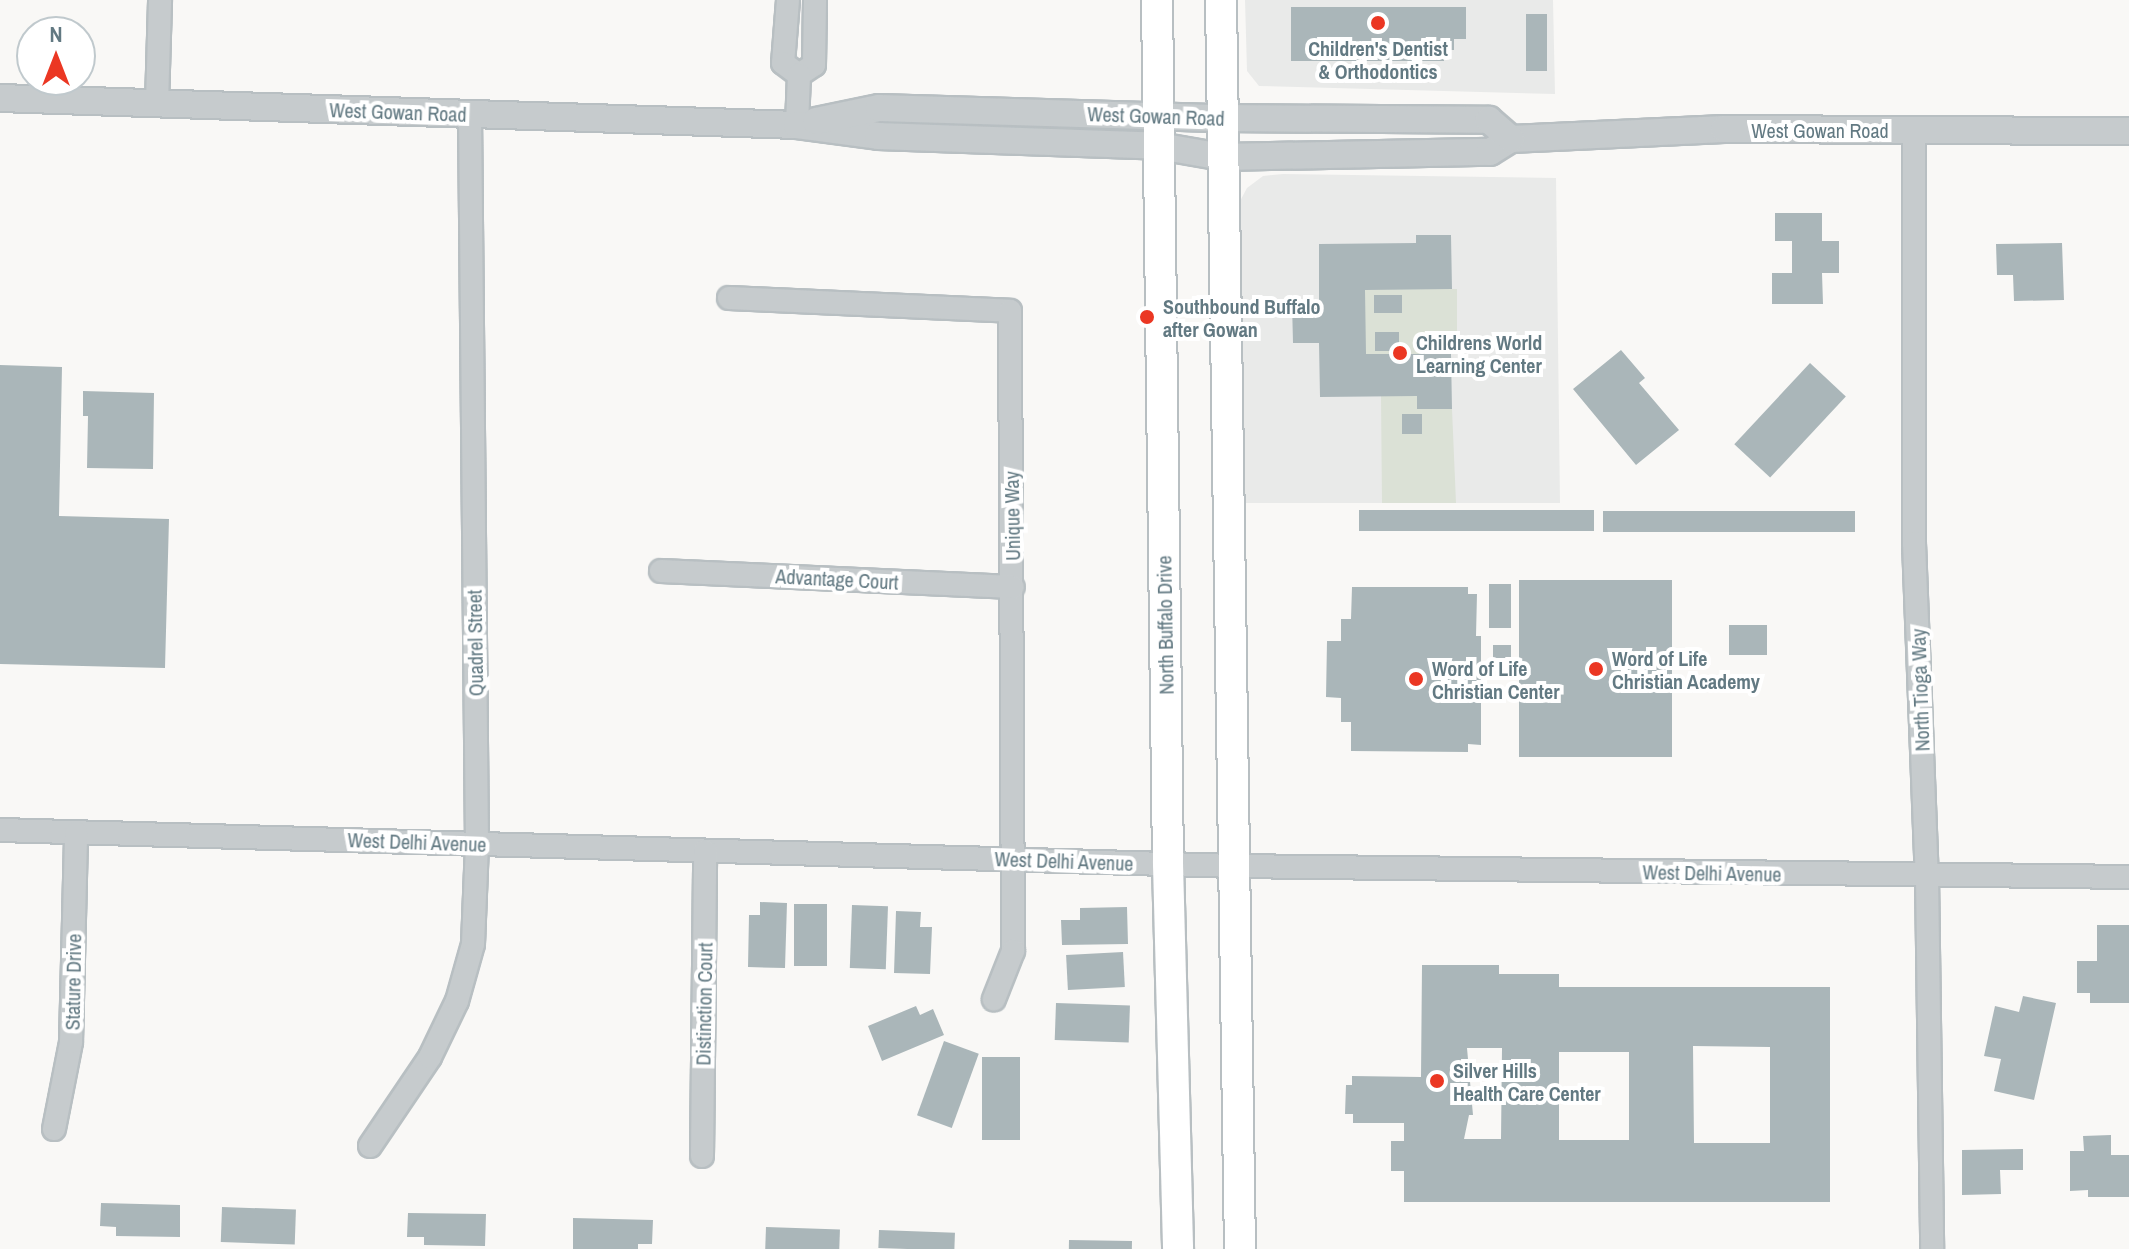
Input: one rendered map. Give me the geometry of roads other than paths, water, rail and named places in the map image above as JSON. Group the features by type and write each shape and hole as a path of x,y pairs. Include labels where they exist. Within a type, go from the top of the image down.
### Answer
{"main road":[{"name":"North Buffalo Drive","path":"1157,0 1168,864 1178,1249"},
{"path":"1221,0 1240,1249"}],"street":[{"path":"157,103 160,0"},
{"path":"788,0 783,63 799,75"},
{"path":"799,75 814,65 815,0"},
{"path":"797,125 799,75"},
{"name":"West Gowan Road","path":"0,98 797,125 879,108 1159,131 1222,118 1489,120 1511,139"},
{"name":"Quadrel Street","path":"370,1146 430,1057 457,1001 473,944 477,844 470,114"},
{"name":"West Gowan Road","path":"1159,131 1222,157 1490,152 1511,139 1724,129 2129,131"},
{"name":"North Tioga Way","path":"1914,130 1914,543 1927,876 1932,1249"},
{"name":"Unique Way","path":"729,298 1010,311 1013,951 994,999"},
{"name":"Advantage Court","path":"661,571 1013,587"},
{"name":"West Delhi Avenue","path":"0,830 1232,866 2129,877"},
{"name":"Stature Drive","path":"54,1129 71,1042 76,833"},
{"name":"Distinction Court","path":"702,1156 705,851"}],"place":[{"name":"Children's Dentist & Orthodontics","path":"1378,23"},
{"name":"Southbound Buffalo after Gowan","path":"1147,317"},
{"name":"Childrens World Learning Center","path":"1400,353"},
{"name":"Word of Life Christian Academy","path":"1596,669"},
{"name":"Word of Life Christian Center","path":"1416,679"},
{"name":"Silver Hills Health Care Center","path":"1437,1081"}]}
